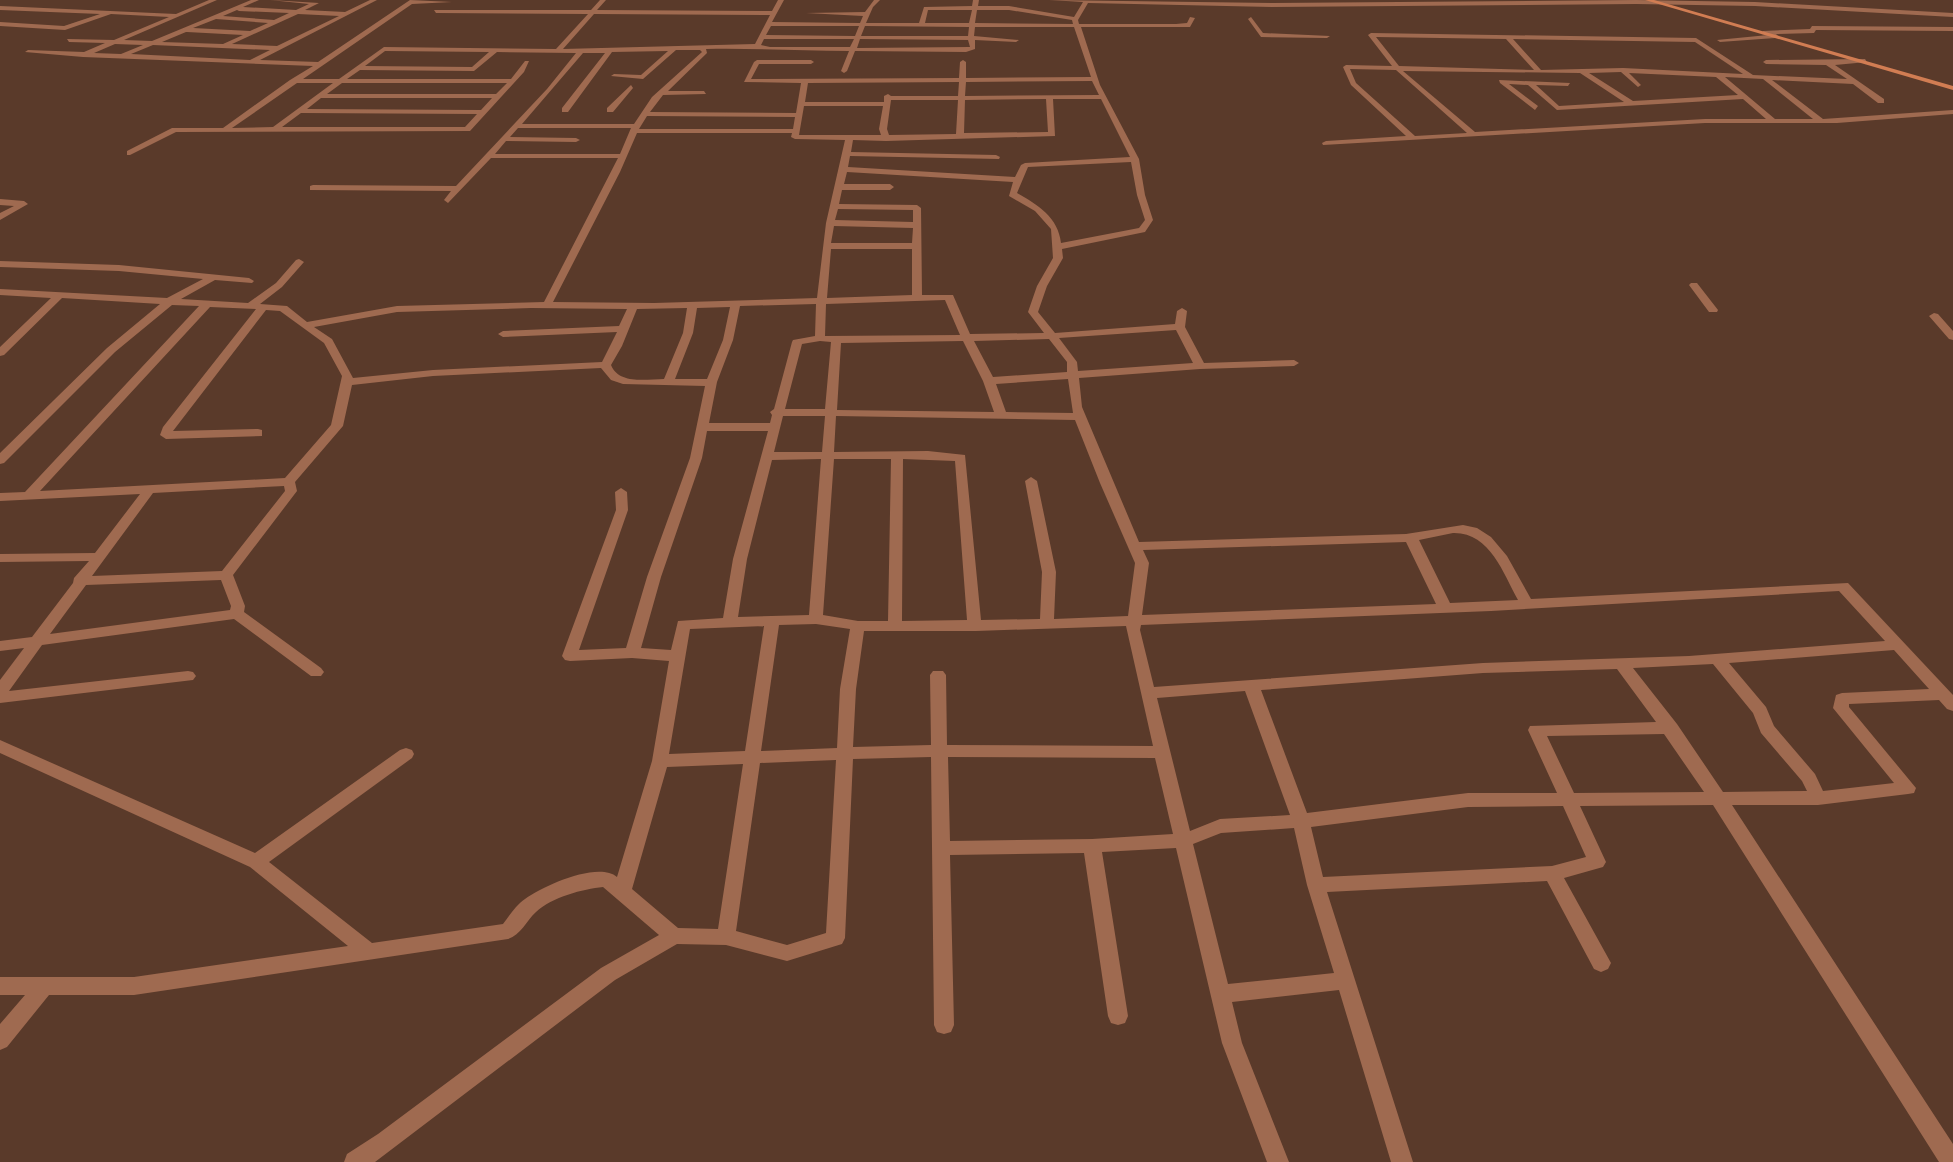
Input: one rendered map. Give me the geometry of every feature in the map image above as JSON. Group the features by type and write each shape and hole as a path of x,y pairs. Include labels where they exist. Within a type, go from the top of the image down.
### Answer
{"street":[{"path":"0,7 15,0"},
{"path":"83,55 214,0"},
{"path":"122,56 256,0"},
{"path":"195,60 316,3 273,0"},
{"path":"251,62 374,0"},
{"path":"558,50 603,0"},
{"path":"757,46 781,0"},
{"path":"844,71 868,14 877,0"},
{"path":"1052,0 1084,3 1800,5 1953,15"},
{"path":"1648,0 1953,88"},
{"path":"226,128 413,1 450,1"},
{"path":"450,1 436,11 775,13"},
{"path":"1057,247 1142,230 1149,219 1141,195 1135,159 1096,79 1076,23 1084,3"},
{"path":"817,4 809,13 868,14"},
{"path":"922,25 926,8 975,4 1027,11 1076,23"},
{"path":"276,128 384,49 580,51 757,46 770,50 966,50 974,48 971,38 975,4"},
{"path":"0,7 174,15"},
{"path":"234,9 346,15"},
{"path":"1026,26 1027,11"},
{"path":"0,24 65,28 110,12"},
{"path":"213,17 276,22"},
{"path":"769,24 1026,26 1076,23 1190,26 1192,18"},
{"path":"1251,19 1261,35 1327,36"},
{"path":"143,28 252,33"},
{"path":"1763,33 1814,30 1812,28 1953,29"},
{"path":"1474,135 1398,68 1371,35 1696,40 1751,77"},
{"path":"1720,40 1750,40 1775,36"},
{"path":"762,37 1016,40"},
{"path":"1508,37 1539,72"},
{"path":"69,40 281,48"},
{"path":"1750,40 1762,46"},
{"path":"547,305 635,128 661,93 705,52 703,49"},
{"path":"358,68 474,69 495,50"},
{"path":"565,110 610,50"},
{"path":"614,76 643,77 674,50"},
{"path":"818,50 807,72 751,73 746,82 962,79 997,74 1096,79"},
{"path":"448,200 550,90 580,51"},
{"path":"27,52 317,64"},
{"path":"375,56 488,57"},
{"path":"1766,62 1865,61"},
{"path":"130,153 175,130 467,128 513,82 527,62"},
{"path":"960,134 963,62"},
{"path":"1828,63 1881,101"},
{"path":"1413,138 1353,83 1346,67 1539,72 1623,70 1856,82"},
{"path":"1489,70 1535,108"},
{"path":"1623,70 1637,85"},
{"path":"1502,82 1568,84 1551,71"},
{"path":"1582,71 1631,103"},
{"path":"649,72 660,72"},
{"path":"672,72 683,72"},
{"path":"1718,75 1773,121"},
{"path":"1765,78 1821,121"},
{"path":"886,139 883,129 889,79"},
{"path":"292,81 513,82"},
{"path":"373,128 426,81"},
{"path":"805,81 794,137 886,139 960,134 1052,134 1049,97"},
{"path":"1530,83 1557,108 1745,97"},
{"path":"610,110 631,87"},
{"path":"661,93 704,93"},
{"path":"320,96 498,96"},
{"path":"802,104 960,97 1105,97"},
{"path":"299,111 483,112"},
{"path":"1326,143 1705,121 1821,121 1953,112"},
{"path":"645,114 799,116"},
{"path":"674,131 682,115"},
{"path":"516,126 674,131 796,131"},
{"path":"820,338 821,299 830,223 841,187 849,138"},
{"path":"503,139 576,140"},
{"path":"847,154 996,157"},
{"path":"488,156 623,156"},
{"path":"1135,159 1025,165 1012,194 1038,209 1055,229 1058,258 1042,286 1033,312 1072,362 1076,407 1142,564 1133,630 1232,1043 1278,1162"},
{"path":"845,169 1018,180"},
{"path":"841,187 890,187"},
{"path":"313,188 458,189"},
{"path":"0,202 24,204 0,218"},
{"path":"835,206 917,208 917,297"},
{"path":"830,223 917,225"},
{"path":"828,246 917,246"},
{"path":"250,306 279,285 299,262"},
{"path":"0,264 120,268 250,281"},
{"path":"0,460 111,350 170,301 213,277"},
{"path":"1693,285 1713,310"},
{"path":"0,292 283,309 328,341 348,376 337,426 289,482 0,497"},
{"path":"0,353 60,295"},
{"path":"305,325 397,309 692,305 949,297 989,381 1001,415"},
{"path":"28,496 208,303"},
{"path":"632,653 695,458 711,382 728,340 736,303"},
{"path":"669,381 688,333 692,305"},
{"path":"347,382 433,373 605,365 633,306"},
{"path":"258,433 166,435 167,430 263,307"},
{"path":"1182,310 1180,327 1200,366"},
{"path":"1934,316 1953,337"},
{"path":"730,622 740,559 776,412 797,342 820,338 836,340 1052,336 1180,327"},
{"path":"503,334 621,329"},
{"path":"816,619 836,340"},
{"path":"989,381 1200,366 1294,363"},
{"path":"605,365 606,371 616,379 641,383 711,382"},
{"path":"776,412 1080,417"},
{"path":"702,427 774,427"},
{"path":"767,456 928,455 961,458 972,612 976,626"},
{"path":"895,626 897,457"},
{"path":"1031,481 1049,572 1047,624"},
{"path":"226,576 290,491 289,482"},
{"path":"0,691 149,490"},
{"path":"621,492 622,510 570,656 632,653 678,656"},
{"path":"1135,546 1411,538 1457,530 1480,534 1491,545 1527,604"},
{"path":"1411,538 1446,608"},
{"path":"0,558 97,557"},
{"path":"79,581 226,576"},
{"path":"226,576 238,606 237,614"},
{"path":"622,892 660,761 683,624 816,619 859,626 1047,624 1446,608 1843,586 1948,699"},
{"path":"0,646 237,614 316,672"},
{"path":"726,937 772,621"},
{"path":"355,1162 386,1142 608,974 674,936 726,937 787,953 835,938 848,689 855,654 852,646 859,626"},
{"path":"1149,693 1483,668 1717,659 1897,645"},
{"path":"1717,659 1760,711 1767,729 1809,778 1818,798"},
{"path":"1622,664 1671,728 1717,797 1952,1162"},
{"path":"938,674 944,1025"},
{"path":"0,697 188,676"},
{"path":"1251,685 1301,821 1316,885 1402,1162"},
{"path":"941,848 1092,846 1185,840 1220,826 1301,821 1468,800 1818,798 1908,788 1841,708 1842,699 1948,699"},
{"path":"1316,885 1552,873 1597,862 1536,730 1671,728"},
{"path":"660,761 940,751 1163,752"},
{"path":"4,752 256,862 370,953"},
{"path":"256,862 406,754"},
{"path":"1092,846 1118,1016"},
{"path":"1552,873 1601,963"},
{"path":"0,986 134,986 508,931 530,905 578,882 607,879 674,936"},
{"path":"1221,994 1345,981"},
{"path":"0,1040 44,986"}]}
